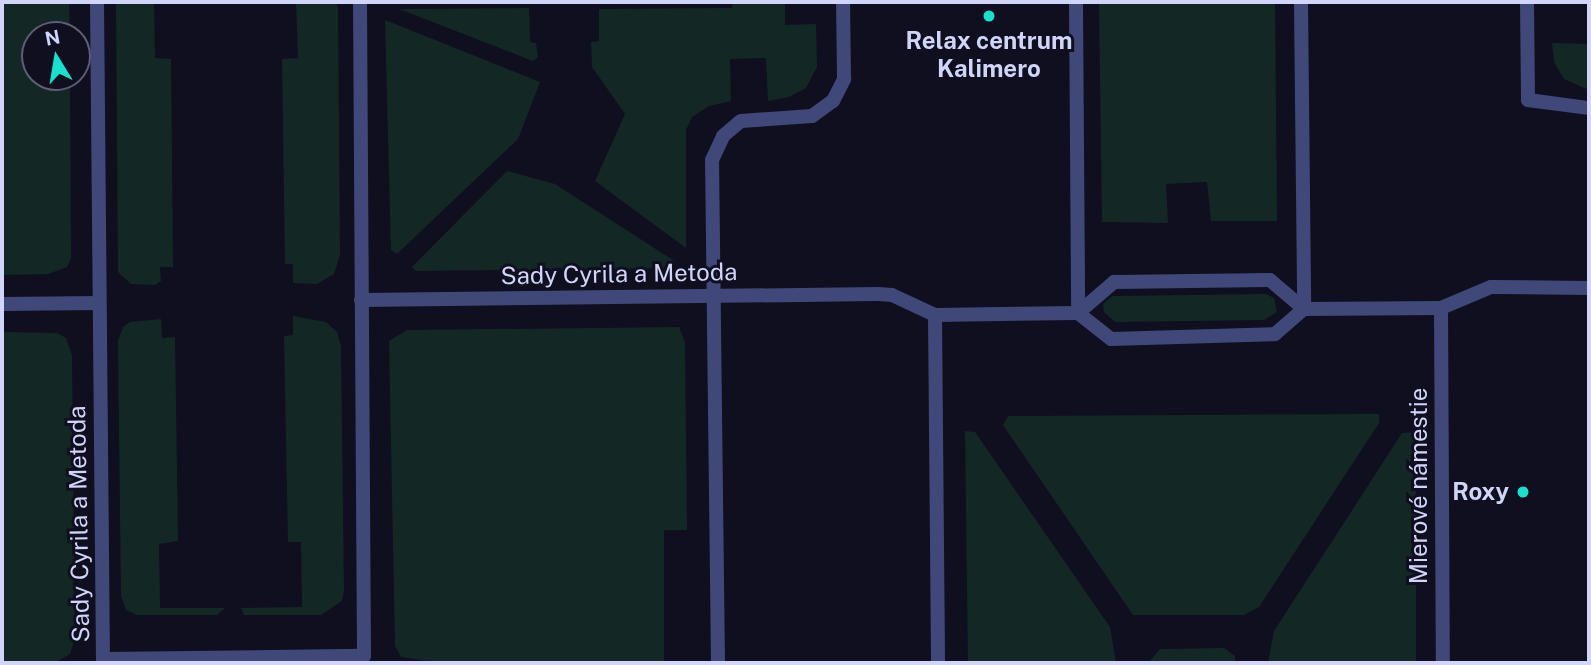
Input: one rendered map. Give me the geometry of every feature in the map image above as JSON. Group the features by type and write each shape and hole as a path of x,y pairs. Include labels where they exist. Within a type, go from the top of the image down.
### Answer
{"street":[{"name":"Sady Cyrila a Metoda","path":"97,2 103,659 231,660 365,656 360,2"},
{"path":"718,663 711,295 712,160 723,136 741,121 812,116 833,101 844,79 843,2"},
{"path":"1076,2 1078,313"},
{"path":"938,663 935,315 1078,313 1111,339 1275,334 1304,309 1301,2"},
{"path":"1527,2 1528,100 1589,108"},
{"path":"1078,313 1114,282 1270,281 1304,309 1441,308 1498,287 1589,288"},
{"name":"Sady Cyrila a Metoda","path":"361,300 878,294 892,295 935,315"},
{"path":"2,304 99,303"},
{"name":"Mierové námestie","path":"1441,308 1443,663"}],"green space":[{"path":"2,2 69,2 70,21 21,21 21,91 70,91 71,258 67,267 48,274 2,275"},
{"path":"116,2 154,2 155,58 171,59 173,267 160,267 161,281 155,285 131,284 118,272"},
{"path":"296,2 336,2 338,8 340,255 334,274 317,284 293,283 293,264 285,264 282,59 298,58"},
{"path":"733,2 785,2 785,25 816,24 817,67 806,88 789,97 768,101 766,58 730,59 731,101 709,106 692,117 686,130 686,248 595,181 625,114 592,67 591,42 599,41 599,9 732,8"},
{"path":"1099,2 1275,2 1277,221 1211,221 1207,182 1166,184 1168,223 1102,222"},
{"path":"529,8 530,42 536,43 538,57 533,61 399,9"},
{"path":"385,20 540,82 518,139 397,254 391,250"},
{"path":"1552,43 1589,44 1589,90 1564,79 1554,62"},
{"path":"507,171 555,184 676,262 671,268 416,271 412,267"},
{"path":"1266,294 1274,298 1277,312 1264,320 1115,322 1104,312 1103,304 1112,296"},
{"path":"293,316 326,322 337,332 341,346 344,591 342,601 321,615 244,615 241,608 302,607 301,542 288,542 284,336 293,335"},
{"path":"161,319 162,338 175,337 178,541 159,544 160,608 225,608 217,615 137,615 126,610 121,596 118,341 123,327 130,322"},
{"path":"679,327 685,342 687,530 664,530 664,663 441,663 401,657 395,646 389,341 407,330"},
{"path":"2,332 57,333 66,338 72,355 75,638 70,654 54,663 2,663"},
{"path":"1379,414 1379,423 1259,607 1244,615 1133,615 1003,425 1008,416"},
{"path":"965,431 975,432 1110,627 1116,663 968,663"},
{"path":"1416,432 1416,663 1268,663 1274,631 1402,433"},
{"path":"1224,648 1235,656 1235,663 1148,663 1160,649"}],"place":[{"name":"Relax centrum Kalimero","path":"989,16"},
{"name":"Roxy","path":"1523,492"}]}
